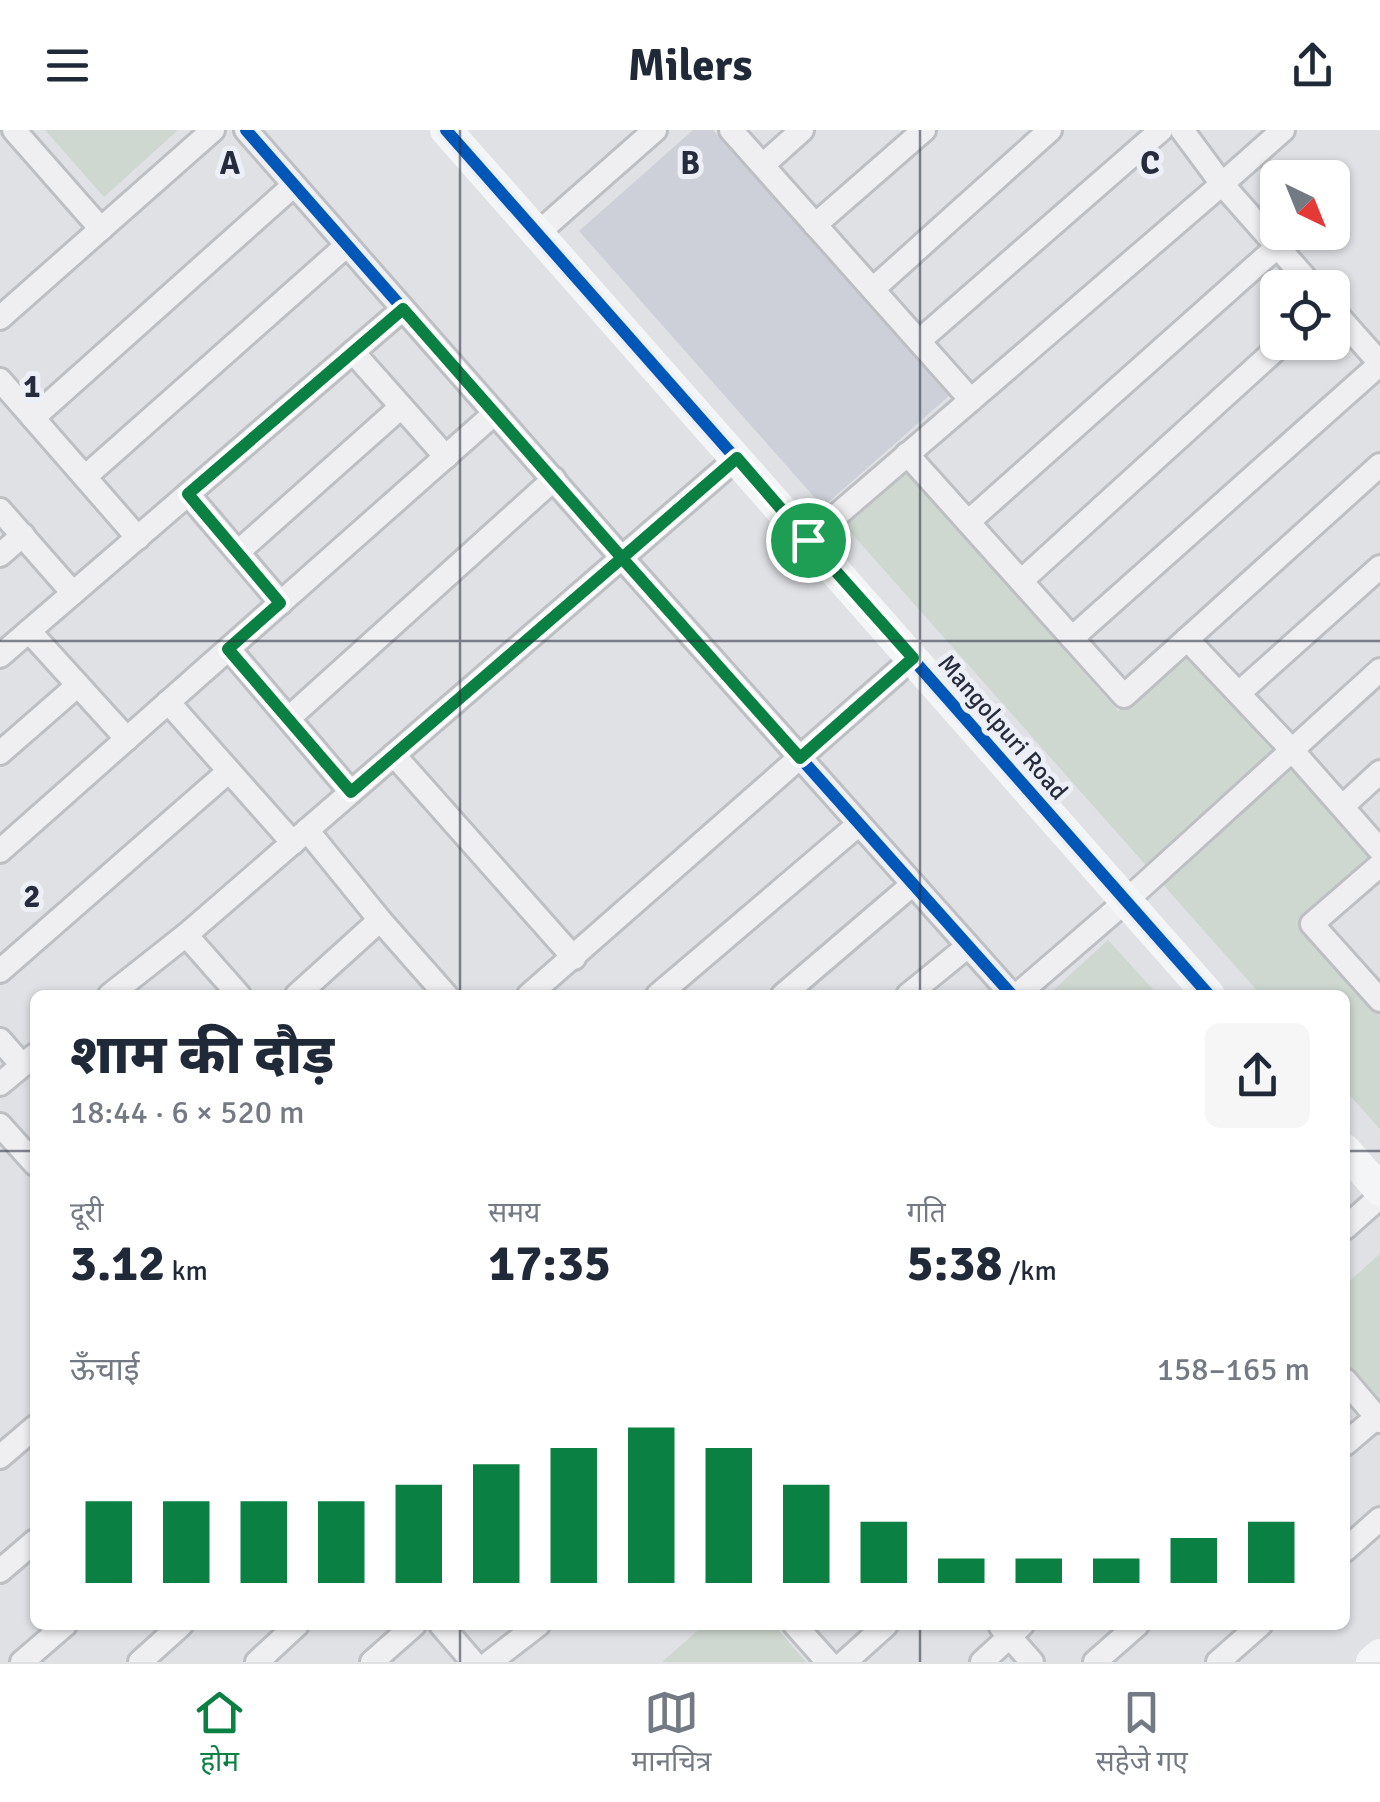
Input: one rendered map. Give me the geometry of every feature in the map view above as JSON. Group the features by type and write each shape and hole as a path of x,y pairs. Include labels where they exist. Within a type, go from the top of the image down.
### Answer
{"street":[{"path":"14,130 102,229"},
{"path":"0,318 213,130"},
{"path":"246,130 1009,990"},
{"name":"Mangolpuri Road","path":"446,130 1204,990"},
{"path":"538,234 627,139 655,130"},
{"path":"731,130 971,400"},
{"path":"762,165 802,130"},
{"path":"815,225 924,130"},
{"path":"872,289 1050,130"},
{"path":"918,341 1160,130"},
{"path":"1182,130 1260,226"},
{"path":"808,540 1283,130"},
{"path":"33,418 294,184"},
{"path":"85,478 347,245"},
{"path":"968,522 1274,250"},
{"path":"1281,250 1299,270"},
{"path":"0,656 403,309"},
{"path":"1072,638 1380,363 1350,329"},
{"path":"353,352 446,457"},
{"path":"1020,581 1264,360"},
{"path":"0,380 138,538"},
{"path":"238,552 400,407"},
{"path":"0,851 495,413"},
{"path":"907,454 1124,696 1380,466"},
{"path":"116,990 186,935 737,458"},
{"path":"289,718 554,479"},
{"path":"188,494 280,603"},
{"path":"0,510 73,592"},
{"path":"0,555 23,535"},
{"path":"1239,693 1380,567"},
{"path":"29,631 127,739"},
{"path":"1187,639 1292,749 1380,850"},
{"path":"228,649 351,792"},
{"path":"535,990 913,658"},
{"path":"1020,990 1126,901 1380,670"},
{"path":"0,753 78,684"},
{"path":"168,702 229,771 300,836 380,920 431,990"},
{"path":"394,755 574,958"},
{"path":"0,972 229,771"},
{"path":"1342,806 1380,772"},
{"path":"664,990 859,824"},
{"path":"1378,992 1312,924 1380,865"},
{"path":"789,990 913,884"},
{"path":"303,990 380,920"},
{"path":"186,935 235,990"},
{"path":"914,990 968,946"},
{"path":"0,1040 29,1060 0,1084"},
{"path":"0,1125 30,1158"},
{"path":"1350,1156 1380,1194 1350,1223"},
{"path":"1350,1386 1378,1419 1350,1440"},
{"path":"0,1457 30,1431"},
{"path":"1350,1546 1380,1520"},
{"path":"0,1571 30,1545"},
{"path":"22,1662 59,1630"},
{"path":"140,1662 175,1630"},
{"path":"256,1662 292,1630"},
{"path":"372,1662 408,1630"},
{"path":"445,1630 473,1662"},
{"path":"490,1662 532,1630"},
{"path":"799,1630 828,1662"},
{"path":"845,1662 880,1630"},
{"path":"982,1662 1009,1630"},
{"path":"1011,1630 1032,1662"},
{"path":"1095,1662 1131,1630"},
{"path":"1218,1662 1254,1630"},
{"path":"1372,1662 1380,1655"}],"shaded area":[{"path":"45,130 178,130 104,197"},
{"path":"693,130 713,130 949,396 823,507 579,231"},
{"path":"906,472 1118,711 1188,649 1380,866 1380,880 1313,940 1380,1015 1380,1129 1350,1096 1350,990 1257,990 845,526"},
{"path":"1108,940 1153,990 1053,990"},
{"path":"1380,1254 1380,1408 1350,1374 1350,1281"},
{"path":"698,1630 778,1630 806,1662 662,1662"}],"cycle path":[{"path":"246,130 1008,990"},
{"path":"446,130 1205,990"}],"route":[{"path":"808,540 737,458 622,558 403,309 188,494 280,603 228,649 351,792 622,558 800,758 913,658 808,540"}]}
